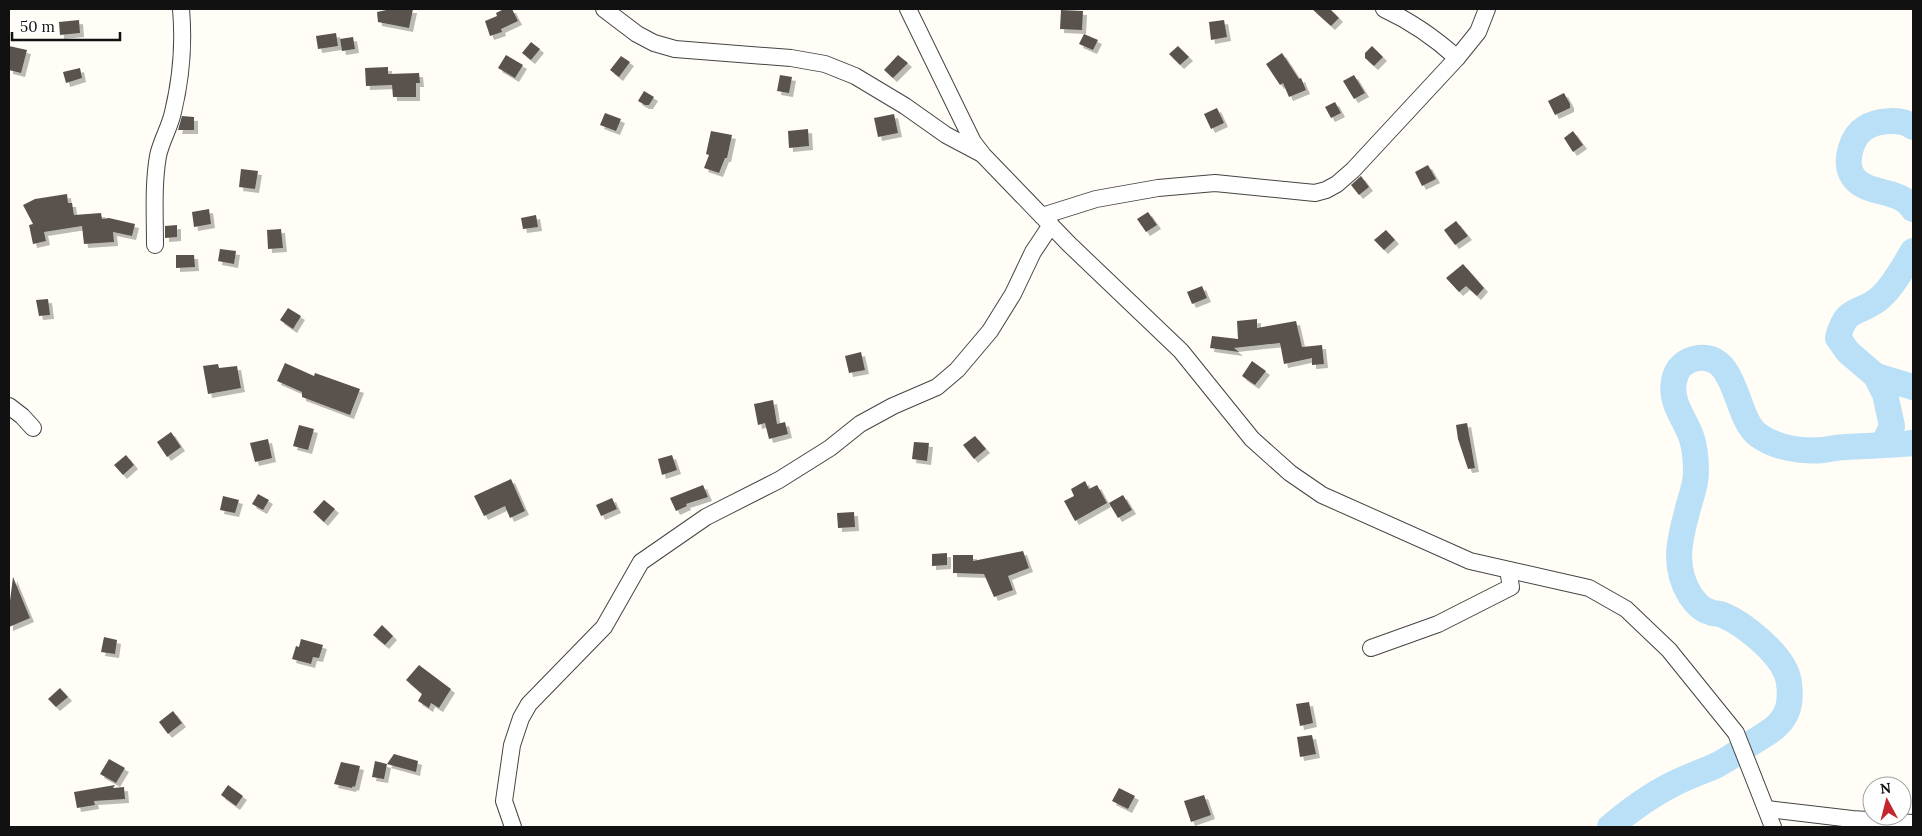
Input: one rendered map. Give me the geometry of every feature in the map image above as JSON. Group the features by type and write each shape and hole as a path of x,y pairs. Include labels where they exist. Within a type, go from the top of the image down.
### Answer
{"street":[{"path":"155,245 154,184 158,154 173,114 180,76 181,9"},
{"path":"604,9 637,34 654,43 675,49 791,58 825,64 855,76 905,106 946,135 983,155"},
{"path":"908,9 973,142 983,155 1046,220 1181,351 1252,439 1290,473 1322,495 1470,561 1589,588 1626,609 1669,650 1736,733 1773,827"},
{"path":"1384,9 1394,13 1440,43 1457,58"},
{"path":"513,827 504,801 512,745 521,718 529,704 604,627 641,562 706,517 786,476 830,448 860,424 893,406 936,387 956,370 990,331 1013,294 1046,220 1096,198 1158,188 1215,183 1296,192 1315,193 1326,190 1338,184 1353,170 1457,58 1478,32 1486,9"},
{"path":"9,406 33,428"},
{"path":"1371,648 1438,624 1512,587 1508,570"},
{"path":"1767,809 1852,819 1913,823"}],"building":[{"path":"391,9 413,9 409,28 378,22 377,12"},
{"path":"504,9 512,9 518,21 501,29 502,32 490,36 485,21 497,16 496,13"},
{"path":"1312,9 1330,9 1339,18 1331,26"},
{"path":"1061,10 1083,11 1082,30 1060,29"},
{"path":"79,20 80,33 60,35 59,22"},
{"path":"1224,20 1227,37 1211,40 1209,22"},
{"path":"336,33 338,46 318,49 316,36"},
{"path":"1084,34 1098,40 1093,50 1079,44"},
{"path":"353,37 355,49 342,51 340,39"},
{"path":"531,42 540,49 531,60 522,53"},
{"path":"9,46 27,50 21,73 9,70"},
{"path":"1178,46 1189,57 1180,65 1169,54"},
{"path":"1372,46 1383,57 1374,66 1365,58 1365,53"},
{"path":"1282,53 1299,79 1301,78 1306,90 1289,97 1283,83 1280,85 1266,64"},
{"path":"506,55 523,65 515,78 498,68"},
{"path":"898,55 908,63 893,78 884,70"},
{"path":"621,56 630,62 619,77 610,70"},
{"path":"388,67 388,74 419,73 420,83 416,83 416,97 393,97 392,85 366,86 365,68"},
{"path":"80,68 82,78 66,83 63,72"},
{"path":"780,75 792,77 789,93 777,91"},
{"path":"1354,75 1365,93 1354,99 1343,81"},
{"path":"644,91 654,97 649,105 638,101"},
{"path":"1564,93 1570,108 1555,115 1548,101"},
{"path":"1335,102 1341,113 1331,118 1325,107"},
{"path":"1217,108 1224,123 1211,129 1204,114"},
{"path":"605,113 621,119 616,131 600,125"},
{"path":"894,114 898,133 878,137 874,118"},
{"path":"182,116 194,117 194,130 178,130"},
{"path":"808,129 809,146 789,148 788,131"},
{"path":"711,131 732,135 727,158 725,158 719,173 704,168 709,155 706,154"},
{"path":"1573,131 1583,145 1573,152 1564,138"},
{"path":"1428,165 1436,179 1422,186 1415,172"},
{"path":"241,169 258,171 255,189 239,187"},
{"path":"1361,176 1369,187 1359,195 1351,185"},
{"path":"67,194 68,203 72,203 74,215 101,213 102,219 109,218 135,224 132,236 113,232 114,242 84,244 82,226 44,232 46,241 33,244 29,225 33,224 23,205 35,199"},
{"path":"209,209 211,224 194,227 192,212"},
{"path":"1148,212 1157,225 1146,232 1137,219"},
{"path":"536,215 538,227 523,229 521,218"},
{"path":"1456,221 1468,236 1455,245 1444,230"},
{"path":"177,225 177,237 165,238 165,226"},
{"path":"281,229 283,248 268,249 267,230"},
{"path":"1386,230 1395,240 1384,250 1374,240"},
{"path":"220,249 236,251 234,264 218,261"},
{"path":"176,255 194,255 195,267 176,268"},
{"path":"1463,264 1484,288 1477,296 1466,286 1459,292 1446,278"},
{"path":"1202,286 1207,298 1192,304 1187,292"},
{"path":"48,299 50,315 39,316 36,300"},
{"path":"288,308 301,316 293,329 280,320"},
{"path":"1257,319 1257,328 1296,321 1302,347 1322,345 1324,364 1312,365 1312,358 1284,364 1280,343 1234,348 1239,352 1210,348 1212,336 1238,339 1237,321"},
{"path":"861,352 865,370 849,373 845,356"},
{"path":"1252,361 1266,371 1255,385 1242,376"},
{"path":"285,363 314,376 315,373 360,389 350,415 302,397 302,392 277,381"},
{"path":"218,364 219,368 237,366 241,388 208,394 203,366"},
{"path":"773,400 777,424 785,422 788,434 769,439 765,423 758,425 754,404"},
{"path":"1467,423 1475,468 1468,469 1458,439 1456,425"},
{"path":"299,425 314,429 308,450 293,446"},
{"path":"171,432 181,447 167,457 157,442"},
{"path":"975,436 986,449 974,459 963,445"},
{"path":"268,439 272,458 255,462 250,443"},
{"path":"914,442 929,443 927,461 912,459"},
{"path":"126,455 134,465 123,475 114,465"},
{"path":"672,455 677,470 662,475 658,459"},
{"path":"511,479 525,511 510,518 505,506 484,516 474,496"},
{"path":"1085,481 1089,489 1097,485 1107,503 1075,521 1064,501 1074,496 1071,489"},
{"path":"703,485 708,497 686,504 687,506 676,511 670,498"},
{"path":"258,494 269,500 263,510 252,504"},
{"path":"1123,495 1132,510 1118,518 1109,503"},
{"path":"223,496 239,500 235,513 220,510"},
{"path":"612,498 617,509 601,516 596,505"},
{"path":"324,500 335,509 324,522 313,512"},
{"path":"854,512 855,527 838,528 837,513"},
{"path":"1023,551 1029,568 1008,576 1013,590 994,597 984,574 953,573 953,555 973,555 973,561"},
{"path":"947,553 947,565 932,566 932,554"},
{"path":"13,577 30,618 9,627 9,609"},
{"path":"382,625 393,636 385,645 373,635"},
{"path":"104,637 117,640 115,654 101,652"},
{"path":"301,639 323,645 319,658 313,657 311,664 292,659 296,646 299,647"},
{"path":"419,665 451,689 439,708 431,703 429,708 418,701 422,694 406,680"},
{"path":"60,688 68,697 56,707 48,699"},
{"path":"1309,702 1313,723 1300,726 1296,704"},
{"path":"173,711 182,723 168,734 159,722"},
{"path":"1312,735 1316,754 1300,757 1297,737"},
{"path":"394,754 418,761 416,772 387,764"},
{"path":"109,759 125,768 116,783 100,774"},
{"path":"375,761 387,764 384,779 372,777"},
{"path":"341,762 360,766 355,787 334,784"},
{"path":"115,785 113,788 124,787 125,799 94,801 95,805 77,808 74,792"},
{"path":"228,785 243,796 236,806 221,795"},
{"path":"1119,788 1135,796 1128,809 1112,801"},
{"path":"1204,795 1211,815 1191,822 1184,801"}],"waterway":[{"path":"1913,127 1896,121 1870,125 1856,136 1849,155 1849,167 1856,181 1872,189 1900,197 1913,209"},
{"path":"1913,251 1886,292 1873,303 1850,315 1845,320 1838,338 1848,352 1876,376 1913,387"},
{"path":"1610,827 1632,809 1657,793 1678,781 1715,766 1769,732 1783,719 1789,704 1790,690 1786,672 1768,647 1750,631 1731,619 1701,608 1690,595 1681,574 1679,564 1680,544 1696,472 1692,440 1678,410 1674,396 1674,381 1679,369 1685,363 1698,358 1711,359 1721,365 1728,375 1750,426 1758,435 1781,446 1798,450 1823,450 1842,447 1913,443"},
{"path":"1876,376 1885,394 1892,426 1883,445"}]}
